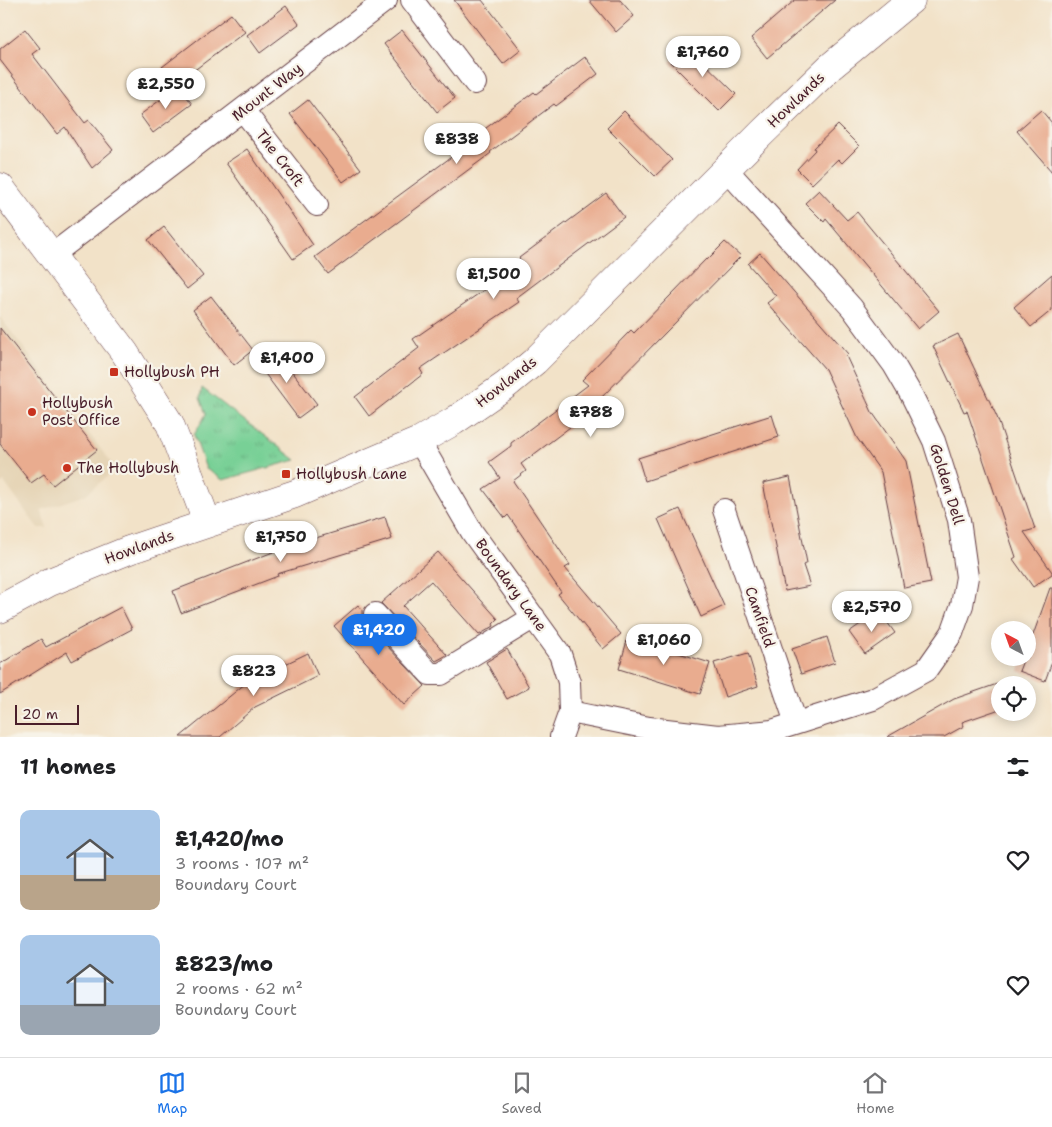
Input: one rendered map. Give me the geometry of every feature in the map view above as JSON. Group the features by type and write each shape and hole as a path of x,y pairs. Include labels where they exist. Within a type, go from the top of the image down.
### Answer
{"street":[{"name":"Mount Way","path":"52,255 386,0"},
{"path":"412,0 475,83"},
{"name":"Howlands","path":"0,609 50,582 129,550 207,522 295,494 419,442 454,422 506,385 535,361 830,67 911,0"},
{"name":"The Croft","path":"243,110 317,205"},
{"name":"Golden Dell","path":"570,712 650,728 718,736 772,731 873,699 926,670 952,633 962,606 967,577 959,520 934,440 912,396 873,334 847,302 726,169"},
{"path":"0,186 125,353 170,424 207,522"},
{"name":"Boundary Lane","path":"419,442 472,532 560,654 569,682 570,712 561,737"},
{"name":"Camfield","path":"724,510 796,724"},
{"path":"375,614 430,674 441,674 534,617"}],"shaded area":[{"path":"0,317 116,469 85,495 41,510 47,528 38,528 4,482 0,485"}],"green space":[{"path":"202,388 296,460 223,480 206,469 194,435 206,414 200,398"}],"building":[{"path":"454,0 482,0 521,50 503,64"},
{"path":"589,0 620,0 634,16 616,32"},
{"path":"795,0 835,0 767,58 751,38"},
{"path":"286,6 299,24 260,53 247,35"},
{"path":"231,14 245,32 176,84 162,67"},
{"path":"25,29 40,48 32,54 85,123 89,120 113,150 92,168 65,127 57,134 0,60 0,49"},
{"path":"402,30 455,98 437,112 384,44"},
{"path":"687,46 736,94 719,111 670,62"},
{"path":"585,57 598,74 556,106 554,104 328,274 315,257 484,133 482,131 534,92 536,94"},
{"path":"179,86 192,104 153,133 140,115"},
{"path":"308,100 361,169 343,182 290,114"},
{"path":"1041,110 1052,123 1052,172 1017,131"},
{"path":"624,111 672,160 655,176 607,128"},
{"path":"838,125 859,146 842,163 838,159 812,184 797,169 815,150 814,148"},
{"path":"247,149 313,245 293,259 226,163"},
{"path":"819,190 847,220 857,212 939,311 918,329 826,219 824,222 805,203"},
{"path":"606,193 624,217 516,298 519,302 420,369 423,374 369,416 355,397 419,348 413,339 523,263 519,258"},
{"path":"164,227 203,276 187,289 148,240"},
{"path":"725,242 741,256 592,407 594,409 521,464 526,471 513,481 570,565 565,568 621,634 603,649 558,594 561,592 508,515 505,518 483,489 500,478 489,462 588,385 582,380 631,330 634,333"},
{"path":"760,253 848,354 846,356 872,412 906,461 931,583 904,588 881,472 857,438 825,369 767,303 776,296 748,264"},
{"path":"1052,274 1052,310 1031,327 1014,307"},
{"path":"211,296 253,350 234,365 193,310"},
{"path":"0,328 97,450 53,485 44,474 31,483 0,444"},
{"path":"958,334 997,417 1035,529 1024,532 1052,572 1052,574 1033,587 1013,559 1016,557 967,411 964,412 933,346"},
{"path":"275,349 317,404 298,418 257,363"},
{"path":"772,415 779,437 645,481 638,458"},
{"path":"790,477 807,563 803,565 810,586 785,591 763,483"},
{"path":"680,509 724,606 701,617 658,519"},
{"path":"385,517 392,539 277,574 278,576 181,613 173,591 286,547"},
{"path":"438,552 498,619 493,624 494,626 479,635 431,581 403,606 447,655 436,661 381,603"},
{"path":"1050,588 1052,588 1052,662 1045,681 1019,671 1021,666 1036,666 1036,627"},
{"path":"358,605 362,610 362,617 365,623 425,686 404,705 334,626"},
{"path":"121,607 132,629 72,661 67,652 0,694 0,664 41,639 46,647"},
{"path":"879,611 895,633 865,654 849,632"},
{"path":"628,637 710,663 700,694 619,669"},
{"path":"827,637 835,662 801,674 792,649"},
{"path":"507,649 529,687 507,699 486,662"},
{"path":"308,653 318,676 255,707 220,737 180,737 246,683"},
{"path":"748,653 758,686 725,697 714,663"},
{"path":"991,686 991,712 962,722 964,726 944,737 887,737 954,699"}],"place":[{"name":"Hollybush PH","path":"114,372"},
{"name":"Hollybush Post Office","path":"32,412"},
{"name":"The Hollybush","path":"67,468"},
{"name":"Hollybush Lane","path":"286,474"}]}
